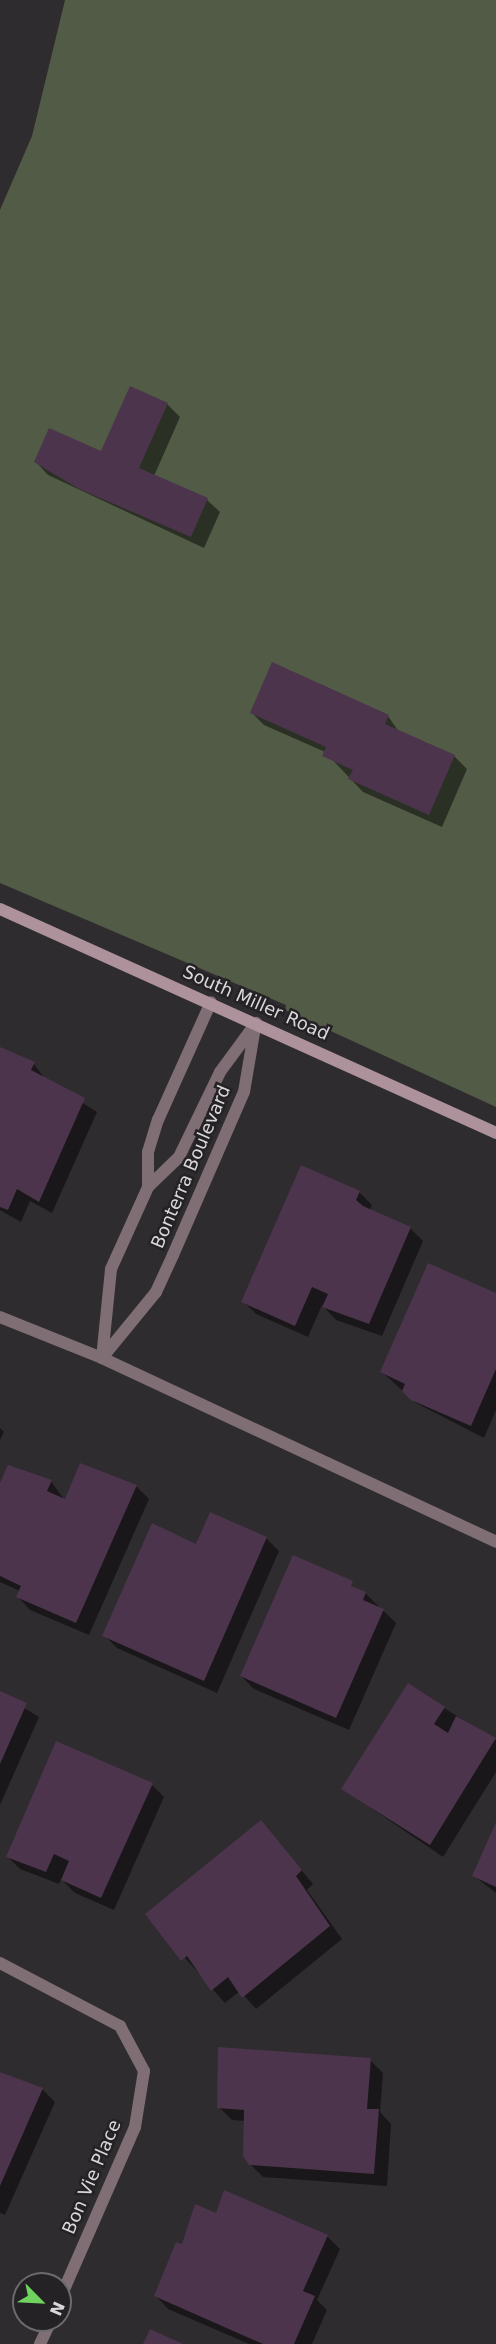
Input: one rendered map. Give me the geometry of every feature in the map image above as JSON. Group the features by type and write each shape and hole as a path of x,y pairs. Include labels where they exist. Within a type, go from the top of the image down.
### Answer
{"street":[{"name":"South Miller Road","path":"0,909 211,1002 496,1133"},
{"name":"Bonterra Boulevard","path":"148,1187 148,1152 158,1120 211,1002"},
{"name":"Bonterra Boulevard","path":"102,1358 111,1269 148,1187 179,1157 220,1072 256,1023"},
{"name":"Bonterra Boulevard","path":"102,1358 156,1292 244,1092 256,1023"},
{"path":"0,1317 102,1358 496,1542"},
{"name":"Bon Vie Place","path":"0,1963 120,2026 144,2071 135,2127 72,2272"}],"green space":[{"path":"65,0 496,0 496,1107 285,1010 286,1005 0,883 0,210 32,136"}],"building":[{"path":"130,386 168,403 139,468 208,498 191,537 79,489 34,462 49,428 101,451"},
{"path":"272,662 389,715 385,724 455,755 429,815 348,779 353,770 322,756 326,747 250,713"},
{"path":"0,1047 35,1062 31,1070 85,1098 39,1202 17,1189 8,1210 0,1207"},
{"path":"301,1165 360,1191 356,1200 363,1206 411,1227 369,1324 322,1307 328,1294 312,1287 295,1326 241,1302"},
{"path":"428,1263 496,1293 496,1369 471,1426 411,1400 402,1391 405,1384 380,1372"},
{"path":"80,1463 137,1485 76,1623 16,1597 21,1586 0,1576 0,1483 8,1465 52,1480 47,1491 65,1499"},
{"path":"210,1512 267,1537 204,1681 102,1636 152,1523 196,1544"},
{"path":"293,1555 353,1581 351,1586 366,1592 363,1600 384,1609 336,1718 240,1676"},
{"path":"408,1683 445,1707 434,1724 448,1733 456,1716 496,1738 430,1845 341,1789"},
{"path":"0,1691 27,1703 0,1764"},
{"path":"56,1741 153,1783 101,1898 61,1880 69,1861 54,1854 46,1872 6,1857"},
{"path":"261,1820 302,1870 296,1876 330,1926 242,1998 228,1977 211,1991 187,1956 181,1961 145,1914"},
{"path":"496,1822 496,1887 472,1876"},
{"path":"218,2047 371,2058 367,2109 379,2109 374,2174 249,2165 243,2156 244,2110 217,2108"},
{"path":"0,2072 43,2088 0,2186"},
{"path":"224,2190 328,2235 303,2291 315,2296 294,2344 263,2344 154,2296 176,2242 182,2244 195,2204 216,2213"},
{"path":"150,2329 183,2344 143,2344"}]}
